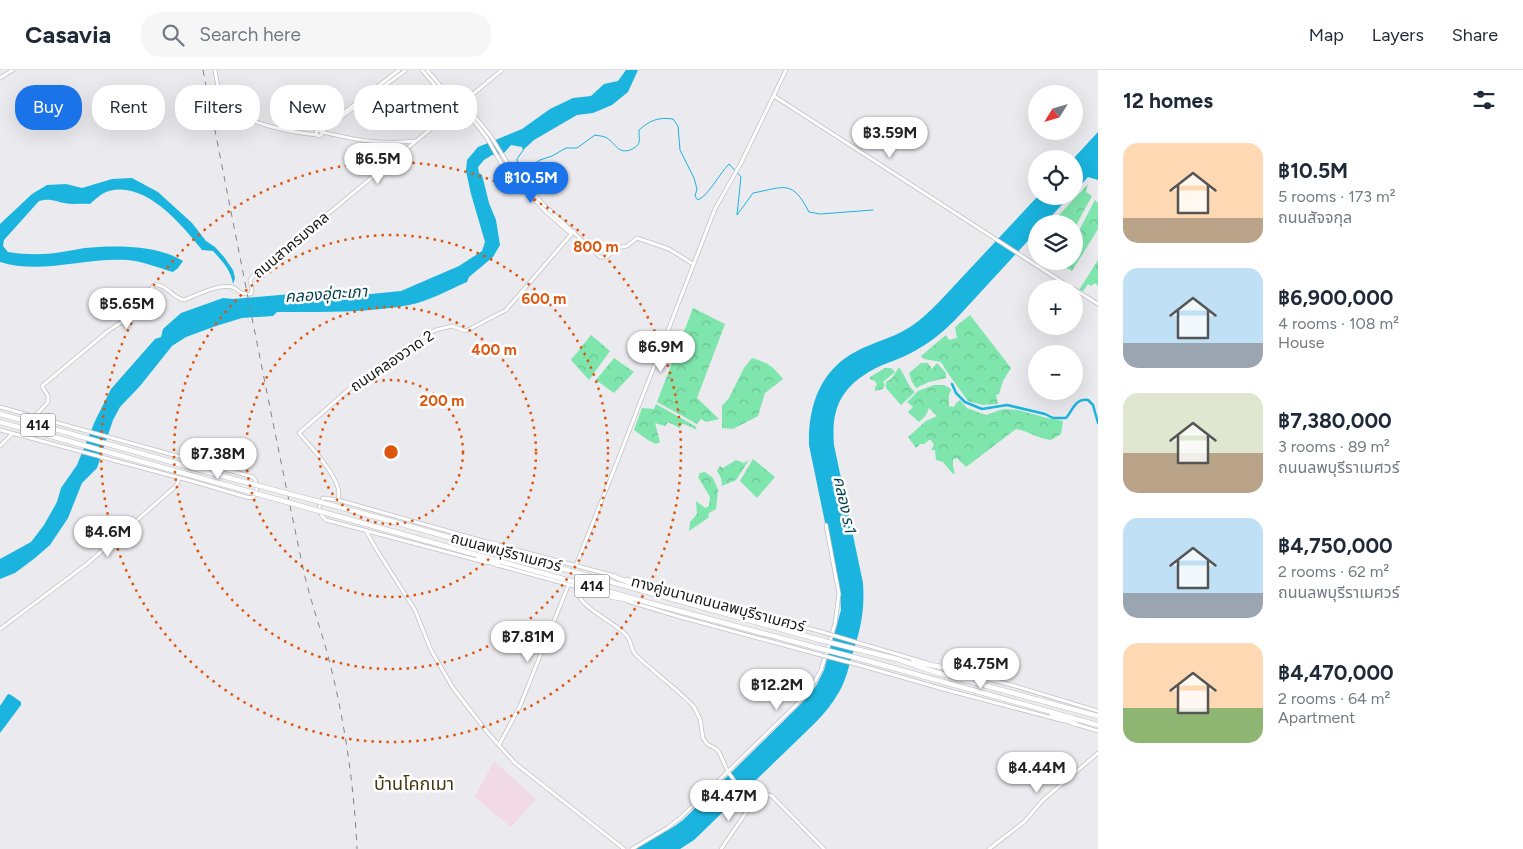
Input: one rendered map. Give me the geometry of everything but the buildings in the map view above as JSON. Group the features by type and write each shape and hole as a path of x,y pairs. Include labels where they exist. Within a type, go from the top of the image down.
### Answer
{"main road":[{"name":"ถนนลพบุรีราเมศวร์","path":"0,414 652,592 727,615 897,659 935,672 1098,716"},
{"name":"ถนนลพบุรีราเมศวร์","path":"0,422 657,605 1098,725"},
{"path":"179,478 180,472"},
{"path":"459,539 496,544"},
{"path":"458,549 498,565"},
{"path":"613,576 652,592"},
{"path":"612,597 657,605"},
{"path":"725,622 727,615"},
{"path":"897,659 948,668"},
{"path":"933,679 935,672"},
{"path":"1021,704 1076,724"}],"street":[{"path":"0,78 13,70"},
{"path":"215,70 219,92 223,101 240,116 304,134 320,132 376,143 417,141"},
{"path":"320,132 400,70"},
{"path":"320,132 406,70"},
{"path":"422,70 435,85"},
{"path":"427,70 440,85"},
{"name":"ถนนสาครมงคล","path":"477,91 502,70"},
{"path":"576,565 714,209 737,168 786,70"},
{"path":"774,96 1060,280"},
{"path":"477,121 503,162 544,205 600,257 607,257 616,248 628,246 637,238 669,249 693,264"},
{"path":"477,124 488,136"},
{"name":"ถนนสาครมงคล","path":"34,417 48,402 48,396 42,386 108,331 128,318 154,285 160,285 184,300 216,288 233,288 243,294 251,294 250,280 255,274 430,130"},
{"name":"ถนนคลองวาด 2","path":"338,500 340,490 317,454 299,433 354,385 422,338 436,330 452,326 466,331 506,310 574,232"},
{"path":"1083,295 1098,304"},
{"name":"414","path":"0,407 253,477 257,487 256,495 253,498 246,498 71,448 0,430"},
{"path":"0,446 12,434"},
{"path":"0,629 106,548 177,485 179,478"},
{"name":"ทางคู่ขนานถนนลพบุรีราเมศวร์","path":"1098,711 866,644 338,500 323,498 318,505 320,513 326,520 498,565 680,617 1098,731"},
{"path":"632,849 680,818 808,692 821,670 835,624 839,594 826,525"},
{"path":"366,530 415,610 431,650 453,688 488,733 516,763 624,849"},
{"path":"499,745 520,706 568,586"},
{"path":"576,588 589,607 626,634 635,654 694,707 700,719 707,744 719,752 728,772 752,804"},
{"path":"989,849 1024,822 1043,800 1098,753"},
{"path":"721,849 752,804 766,794 772,796 824,849"},
{"path":"995,845 998,849"}],"shaded area":[{"name":"บ้านโคกเมา","path":"494,761 536,799 511,827 475,797"}],"green space":[{"path":"1088,184 1086,192 1092,196 1082,215 1059,215 1068,205 1083,205 1083,189"},
{"path":"1095,200 1098,203 1098,229 1083,253 1083,223"},
{"path":"1098,260 1098,286 1095,283 1091,286 1088,284 1083,291 1083,284"},
{"path":"693,308 725,324 697,398 719,419 706,422 701,419 697,424 657,402"},
{"path":"970,315 1011,368 1003,381 999,394 996,395 998,404 982,405 968,401 941,362 924,359 921,356 946,335 949,340 957,338 955,327"},
{"path":"591,335 610,351 589,380 571,360"},
{"path":"614,358 634,372 614,393 596,380"},
{"path":"752,358 769,365 783,379 765,393 758,416 733,429 722,428 722,406 729,398 744,368"},
{"path":"921,363 928,363 932,369 937,363 946,373 946,378 929,382 916,388 909,373"},
{"path":"899,367 910,387 915,392 901,405 886,388 886,382 892,378"},
{"path":"885,368 891,368 895,372 883,382 885,385 883,389 875,391 877,385 870,377"},
{"path":"934,385 944,385 951,389 949,406 954,407 960,400 967,408 986,415 1003,409 1018,410 1063,421 1061,434 1051,440 1016,429 966,467 957,458 953,459 955,474 952,473 943,462 936,460 935,450 931,450 934,445 931,440 920,444 916,448 908,437 926,421 937,416 929,408 926,415 919,422 908,412 913,407 907,402 918,391"},
{"path":"656,404 695,426 697,430 684,424 680,428 668,422 665,426 655,423 660,442 656,444 648,440 634,430 642,408 654,409"},
{"path":"753,459 775,477 757,498 740,481"},
{"path":"736,460 744,463 749,460 736,480 722,486 721,478 717,471 720,466 723,468"},
{"path":"705,472 713,478 718,490 716,509 709,513 708,518 689,531 690,522 697,514 696,501 705,508 709,506 710,497 698,477 700,473"}],"water":[{"name":"คลองอุ่ตะเภา","path":"626,70 638,70 628,92 612,105 593,113 577,115 534,140 523,150 522,147 511,145 504,153 492,155 478,167 496,220 500,245 493,257 469,277 467,282 424,301 393,308 343,312 277,312 273,316 242,318 186,337 172,346 140,386 120,407 113,420 97,468 82,483 68,518 50,545 15,573 0,579 0,559 31,542 44,525 57,502 61,488 77,465 95,421 111,389 155,339 161,337 163,329 181,313 223,298 233,299 339,292 371,294 401,291 459,266 482,251 485,242 466,171 467,160 478,147 522,129 550,109 573,98 591,96 604,84 618,81"},
{"path":"1098,132 1098,180 1088,177 1083,183 1083,150 1081,150"},
{"path":"132,178 158,192 192,223 206,241 215,247 233,270 235,278 233,284 228,270 213,251 202,250 162,207 136,192 123,190 106,192 90,204 67,204 49,200 39,201 4,240 3,246 8,252 28,254 48,254 85,248 136,247 161,252 183,261 173,272 128,260 31,267 0,262 0,224 32,194 47,185 66,184 82,188 112,179"},
{"name":"คลอง ร.1","path":"1030,205 1062,205 1052,215 1028,215 1028,241 950,325 916,351 878,367 863,376 853,383 840,400 834,420 834,445 863,583 863,594 861,622 845,680 828,709 694,840 680,849 636,849 683,820 805,700 816,686 824,670 841,610 840,595 809,445 809,431 814,403 825,379 844,359 863,348 904,331 939,302"},
{"path":"8,694 21,702 21,705 0,733 0,706"}],"waterway":[{"path":"524,149 517,159 520,170 526,169 566,148 577,148 595,135 606,137 620,150 626,151 638,144 639,130 647,124 663,118 673,119 678,126 680,150 694,178 697,189 695,196 698,200 706,194 729,164 741,177 737,215 753,193 780,188 787,188 798,194 809,212 820,214 873,210"},
{"path":"952,384 956,393 965,402 982,409 1007,405 1045,414 1053,418 1066,418 1077,403 1088,400 1093,405 1098,423"}],"railway":[{"path":"203,70 303,568 327,652 343,725 351,775 357,849"}],"district":[{"name":"บ้านโคกเมา","path":"414,784"}]}
